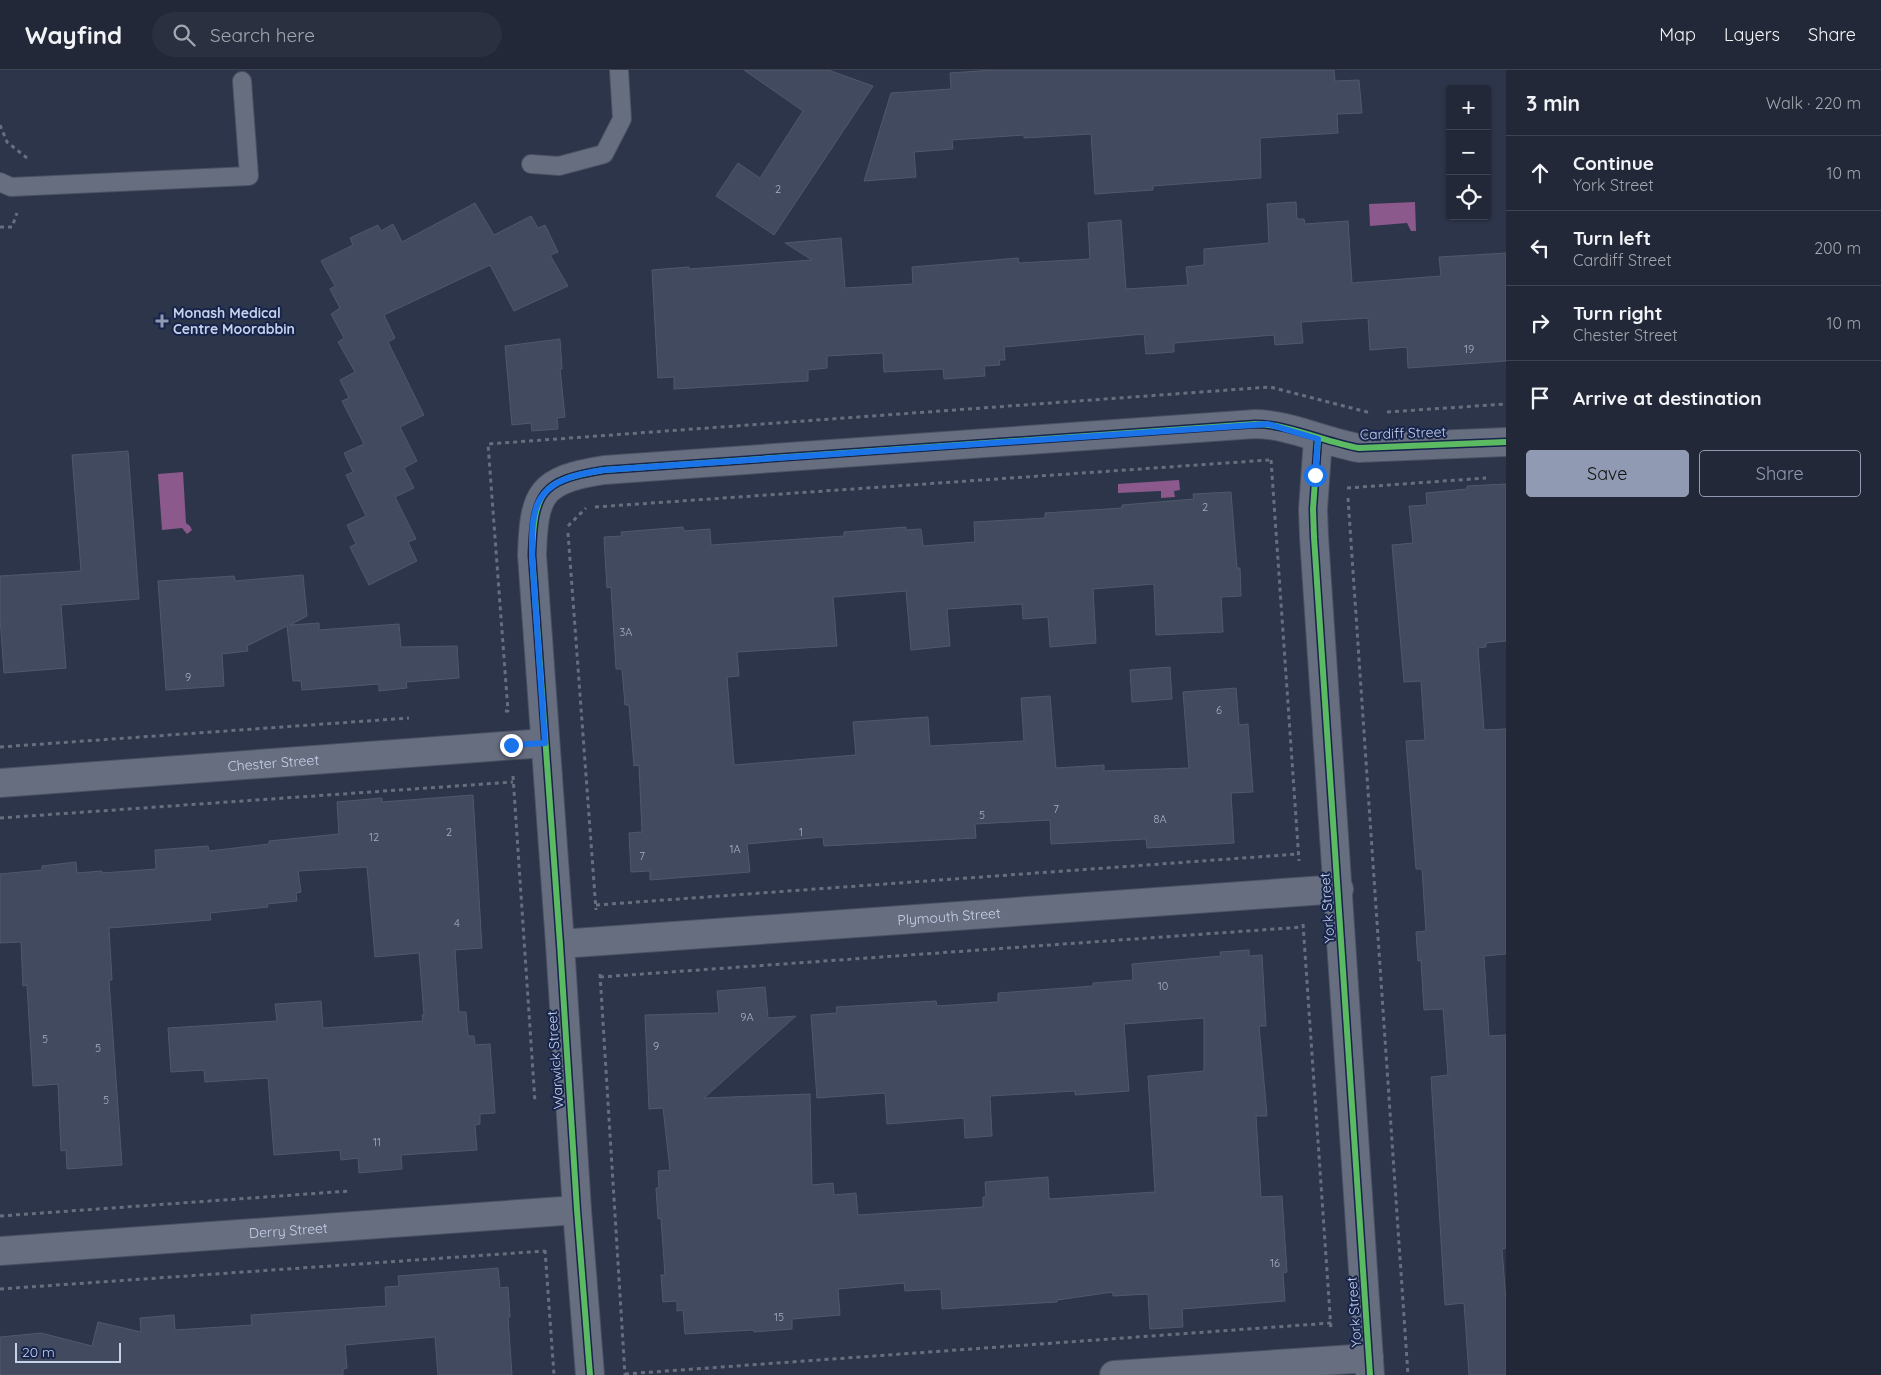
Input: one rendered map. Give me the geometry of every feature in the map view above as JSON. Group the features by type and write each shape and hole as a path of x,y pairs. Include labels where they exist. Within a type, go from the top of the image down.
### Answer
{"street":[{"name":"Cardiff Street","path":"545,743 532,556 533,527 535,510 542,497 551,486 572,476 624,469 1255,424 1268,424 1318,439 1359,448 1506,442"},
{"name":"York Street","path":"1318,439 1315,475 1314,537 1370,1366"},
{"name":"Chester Street","path":"0,783 545,743"},
{"name":"Warwick Street","path":"545,743 590,1375"},
{"name":"Plymouth Street","path":"560,944 1339,889"},
{"name":"Derry Street","path":"0,1251 577,1210"},
{"path":"1114,1375 1370,1366"}],"lane":[{"path":"531,164 559,166 604,154 622,119 620,70"},
{"path":"0,182 11,187 249,176 242,81"}],"path":[{"path":"536,1108 488,444 1270,388 1370,413 1506,404"},
{"path":"1331,1323 625,1374 596,905 568,526 587,507 1279,459 1348,488 1486,478"},
{"path":"1348,488 1408,1375"},
{"path":"498,712 508,711"},
{"path":"0,747 418,717"},
{"path":"0,818 513,782"},
{"path":"596,905 1298,854"},
{"path":"600,978 1303,927"},
{"path":"0,1216 354,1191"},
{"path":"543,1212 554,1375"},
{"path":"0,1289 545,1251"}],"shaded area":[{"path":"1415,202 1416,231 1411,231 1407,223 1370,226 1369,204"},
{"path":"183,472 186,523 192,530 187,534 182,528 162,530 158,474"},
{"path":"1179,480 1180,490 1174,491 1175,497 1161,498 1161,491 1118,493 1118,484"}],"building":[{"path":"744,70 828,70 873,86 774,235 716,196 738,163 760,178 803,111"},
{"path":"994,70 1334,70 1335,81 1359,80 1362,113 1337,114 1338,133 1260,138 1261,178 1153,186 1153,190 1095,194 1091,134 1024,138 1024,135 952,140 953,149 914,152 916,177 864,181 891,93 951,89 950,73"},
{"path":"1296,202 1297,219 1304,219 1305,224 1348,221 1352,283 1441,276 1439,257 1506,253 1506,361 1408,368 1407,347 1370,350 1368,318 1301,322 1303,343 1275,345 1274,335 1174,343 1174,352 1146,354 1144,334 1004,347 1005,360 999,360 1000,365 984,366 985,376 944,379 943,369 884,372 883,353 827,356 827,368 808,370 808,381 674,389 674,377 658,378 652,270 812,260 785,243 841,238 845,288 913,284 912,267 1018,258 1019,263 1090,259 1088,223 1121,220 1126,289 1188,285 1186,267 1204,265 1204,249 1269,243 1267,204"},
{"path":"475,203 494,235 531,216 538,228 545,225 558,252 550,255 568,286 514,311 490,265 384,315 395,338 388,342 424,415 400,427 417,461 404,468 414,488 395,497 416,539 408,542 417,561 369,585 350,547 356,544 347,525 366,516 346,475 353,472 344,453 364,444 342,401 349,398 340,380 355,372 338,342 344,338 331,314 340,308 330,289 335,286 321,261 353,245 350,238 378,225 381,231 393,224 402,242"},
{"path":"560,339 562,369 560,369 565,417 557,418 558,429 532,431 531,423 512,425 505,346"},
{"path":"128,451 139,599 61,605 66,668 4,673 0,617 0,576 81,571 72,455"},
{"path":"1506,484 1506,641 1486,643 1486,647 1478,648 1484,730 1506,729 1506,954 1484,956 1489,1036 1506,1035 1506,1248 1502,1249 1506,1301 1506,1375 1469,1375 1464,1303 1445,1305 1431,1077 1448,1075 1443,1009 1424,1010 1421,960 1418,961 1416,932 1426,931 1422,869 1416,869 1406,741 1425,740 1421,681 1404,682 1392,545 1413,543 1409,506 1427,505 1426,493 1467,489 1467,486"},
{"path":"1231,492 1237,568 1240,568 1241,596 1221,597 1223,632 1156,635 1154,584 1093,589 1096,643 1050,647 1048,617 1023,619 1022,604 947,609 950,646 911,650 906,591 833,597 837,646 737,652 739,676 727,677 734,765 856,755 853,722 928,717 930,746 1024,741 1021,698 1050,696 1056,768 1104,765 1104,771 1189,768 1183,692 1236,688 1239,725 1248,724 1253,792 1231,793 1234,843 1147,848 1146,839 1051,844 1050,820 975,824 976,838 824,846 823,837 747,844 750,872 650,880 650,871 631,872 629,833 642,832 639,765 634,766 629,705 625,705 622,669 616,669 611,587 607,588 604,537 622,536 621,532 683,527 684,531 710,529 711,545 844,536 844,532 906,527 906,530 921,529 923,546 975,542 974,522 1045,518 1045,513 1122,508 1122,505 1194,499 1193,494"},
{"path":"303,575 307,616 290,625 319,623 319,630 399,624 401,647 457,646 459,678 406,682 407,688 379,691 379,684 302,690 301,681 293,681 287,626 247,646 248,651 222,654 224,686 166,690 158,581 234,576 235,581"},
{"path":"1170,667 1172,699 1132,702 1130,670"},
{"path":"473,795 482,948 455,950 459,1012 466,1012 468,1036 474,1036 475,1045 490,1044 495,1113 480,1114 480,1124 475,1125 477,1150 401,1155 402,1169 359,1173 358,1158 341,1160 340,1150 274,1155 268,1078 205,1082 204,1070 171,1072 168,1028 277,1021 275,1004 321,1001 323,1028 423,1021 419,953 375,957 367,867 298,871 301,892 296,893 297,901 267,904 268,907 210,913 211,920 109,928 112,980 109,980 122,1165 67,1169 66,1150 61,1151 58,1084 33,1086 27,985 23,986 21,942 0,943 0,874 42,870 42,866 76,862 77,873 156,869 155,850 208,846 209,851 269,844 269,841 339,834 337,802 382,798 382,802"},
{"path":"1249,950 1249,956 1262,955 1266,1026 1259,1026 1267,1116 1256,1116 1261,1197 1282,1196 1287,1272 1283,1273 1285,1301 1182,1309 1183,1327 1150,1329 1148,1294 1113,1296 1113,1292 1057,1300 1057,1302 942,1309 941,1289 905,1291 904,1283 838,1289 840,1315 792,1319 792,1329 685,1334 683,1310 677,1311 677,1301 663,1302 661,1275 665,1275 661,1218 658,1219 656,1188 659,1188 658,1171 670,1170 663,1108 649,1109 645,1015 719,1013 717,991 765,987 768,1018 796,1016 704,1098 810,1094 812,1185 833,1183 834,1195 856,1193 858,1215 983,1207 983,1197 986,1197 985,1182 1048,1177 1049,1199 1155,1192 1148,1076 1204,1071 1204,1018 1124,1024 1129,1091 1075,1095 1075,1091 990,1096 992,1136 965,1138 964,1118 887,1124 885,1093 817,1098 811,1015 837,1013 836,1007 936,1001 937,1006 998,1002 998,993 1093,986 1093,983 1133,980 1132,964 1221,956 1220,952"},
{"path":"498,1268 500,1288 508,1287 512,1375 438,1375 435,1337 345,1345 347,1368 343,1369 343,1375 0,1375 0,1337 41,1333 92,1346 98,1322 141,1332 140,1318 174,1315 175,1330 252,1325 251,1315 386,1306 385,1287 399,1286 398,1276"}],"cycle path":[{"path":"590,1375 532,555 535,517 539,503 545,493 554,485 566,479 604,470 1255,424 1280,427 1359,448 1506,442"},
{"path":"1318,439 1313,509 1314,537 1370,1375"}],"place":[{"name":"Monash Medical Centre Moorabbin","path":"162,321"}],"route":[{"path":"511,745 545,743 532,556 533,527 535,510 542,497 551,486 560,480 604,470 1255,424 1268,424 1318,439 1315,475"}]}
